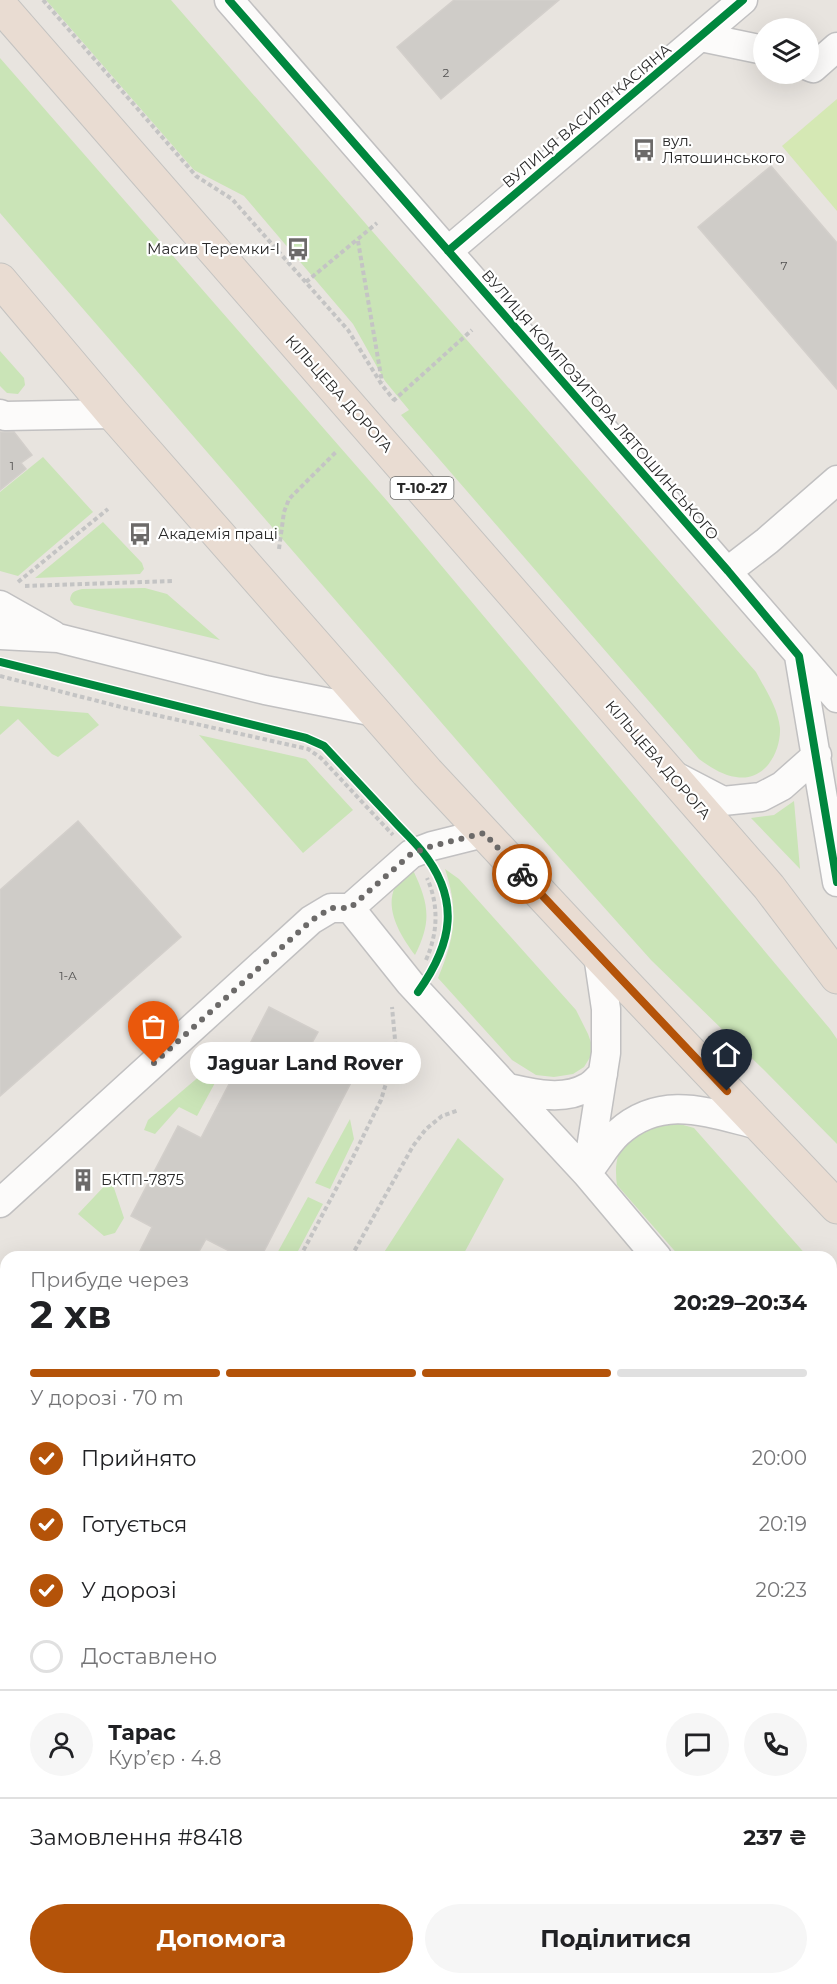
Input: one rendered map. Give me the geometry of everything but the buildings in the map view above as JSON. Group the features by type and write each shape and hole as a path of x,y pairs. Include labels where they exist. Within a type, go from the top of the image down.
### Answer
{"highway":[{"name":"КІЛЬЦЕВА ДОРОГА","path":"0,5 769,887 837,977"},
{"path":"0,280 114,414 484,833 837,1207"}],"street":[{"name":"ВУЛИЦЯ КОМПОЗИТОРА ЛЯТОШИНСЬКОГО","path":"229,0 837,698"},
{"name":"ВУЛИЦЯ ВАСИЛЯ КАСІЯНА","path":"448,251 743,0"},
{"path":"701,37 753,48"},
{"path":"819,63 837,47"},
{"path":"0,414 5,416 114,414"},
{"path":"728,571 767,541 837,480"},
{"path":"0,605 58,638"},
{"path":"0,636 58,638 265,690 375,712"},
{"name":"ВУЛИЦЯ КОМПОЗИТОРА ЛЯТОШИНСЬКОГО","path":"799,656 837,882"},
{"path":"670,774 723,801 761,797 782,786 817,755"},
{"path":"0,1203 312,920 331,908 350,908 411,854 432,846 484,833"},
{"path":"350,908 410,983 587,1173 652,1251"},
{"path":"587,1173 606,1053 606,1009 598,955"},
{"path":"509,1088 544,1096 570,1094 589,1087 603,1074"},
{"path":"587,1173 617,1134 640,1116 668,1108 699,1111 759,1125"}],"path":[{"path":"43,0 196,176 232,199 306,282 348,330 394,400"},
{"path":"306,282 377,223"},
{"path":"358,241 382,385"},
{"path":"387,404 472,330"},
{"path":"279,549 284,512 289,499 337,450"},
{"path":"108,509 12,587 173,581"},
{"path":"0,676 129,709 282,743"},
{"path":"354,1251 413,1146 426,1129 442,1116 459,1110"}],"green space":[{"path":"46,0 171,0 756,672 774,706 780,728 777,747 769,764 755,775 736,777 721,773 699,759 401,415 409,410 385,381 353,324 244,196 194,170"},
{"path":"0,58 388,502 830,1029 837,1039 837,1144 651,960 518,811 0,213"},
{"path":"837,99 837,211 782,146"},
{"path":"0,351 24,378 25,385 18,394 7,393 0,386"},
{"path":"43,457 93,512 18,576 0,571 0,492"},
{"path":"103,522 142,563 144,569 140,574 35,578"},
{"path":"145,588 167,594 220,640 74,605 70,600 73,592 82,589"},
{"path":"0,706 88,713 99,725 58,757 52,754 18,719 0,735"},
{"path":"199,735 306,759 353,810 303,853"},
{"path":"794,801 800,869 751,818 774,815"},
{"path":"445,869 459,879 576,1010 594,1051 584,1067 573,1074 554,1077 536,1075 512,1060 438,978 448,950 453,924 452,898"},
{"path":"413,870 426,912 424,932 415,955 400,932 392,905 395,887"},
{"path":"235,1046 197,1116 179,1107 155,1134 144,1130 148,1120"},
{"path":"350,1119 354,1139 330,1189 315,1183"},
{"path":"669,1121 694,1128 803,1251 675,1251 617,1185 617,1162 621,1147 630,1135 649,1126"},
{"path":"458,1138 504,1179 465,1251 385,1251"},
{"path":"111,1179 124,1218 115,1233 104,1236 78,1214"},
{"path":"308,1197 323,1204 298,1251 278,1251"}],"cycle path":[{"path":"229,0 728,571 799,656 837,882"},
{"path":"448,251 743,0"},
{"path":"0,662 306,738 324,746 421,850 434,868 442,886 447,904 448,921 445,938 439,956 418,992"}],"way so far":[{"path":"154,1063 312,920 331,908 350,908 411,854 432,846 484,833 522,874"}],"place":[{"name":"вул. Лятошинського","path":"644,150"},
{"name":"Масив Теремки-I","path":"298,249"},
{"name":"Академія праці","path":"140,534"},
{"name":"Jaguar Land Rover","path":"154,1063"},
{"name":"БКТП-7875","path":"83,1180"}],"route":[{"path":"522,874 727,1091"}]}
